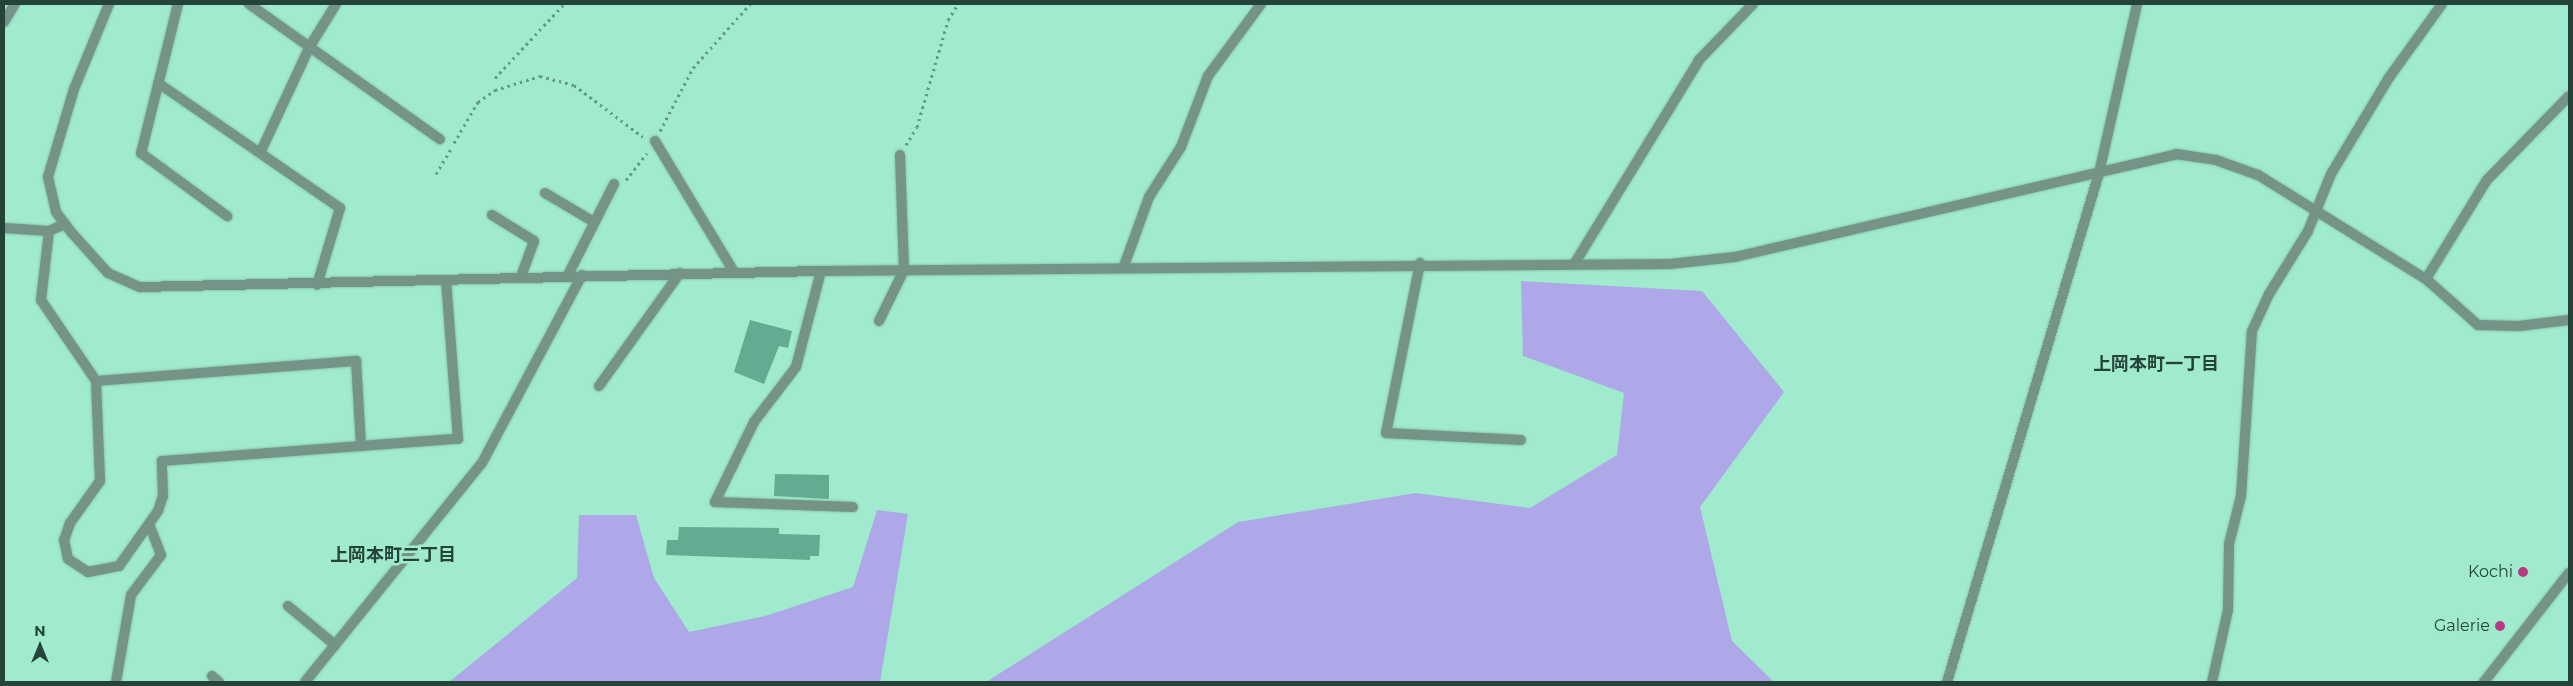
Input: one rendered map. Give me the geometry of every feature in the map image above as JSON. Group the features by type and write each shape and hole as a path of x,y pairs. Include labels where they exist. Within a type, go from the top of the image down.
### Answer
{"street":[{"path":"4,22 15,4"},
{"path":"109,4 74,89 48,177 56,212 108,273 128,285 317,285 521,276 1124,266 1576,261 1670,264 1734,257 2176,154 2216,160 2258,175 2314,212 2426,279 2478,325 2519,326 2569,320"},
{"path":"178,4 141,153 227,216"},
{"path":"249,4 440,139"},
{"path":"261,151 310,46 336,4"},
{"path":"1124,266 1149,197 1181,147 1208,76 1262,4"},
{"path":"1576,261 1699,60 1754,4"},
{"path":"1946,682 2099,173 2137,4"},
{"path":"2212,682 2228,610 2229,544 2241,496 2252,331 2314,212 2330,174 2388,80 2442,4"},
{"path":"158,83 261,151 340,208 317,285"},
{"path":"2426,279 2487,180 2569,96"},
{"path":"653,144 734,272"},
{"path":"879,321 902,283 904,270 900,154"},
{"path":"568,275 614,184"},
{"path":"545,194 594,222"},
{"path":"492,214 534,241 521,276"},
{"path":"4,228 49,231 65,224"},
{"path":"49,231 41,300 96,381 100,481 66,531 68,559 88,572 112,570 149,524 162,504 162,461 458,439 446,280"},
{"path":"1420,263 1386,433 1521,440"},
{"path":"821,271 796,367 754,422 715,502 853,507"},
{"path":"599,386 680,273"},
{"path":"305,682 482,463 582,275"},
{"path":"96,381 356,361 361,446"},
{"path":"116,682 131,595 161,555 149,524"},
{"path":"2484,682 2569,573"},
{"path":"288,606 335,645"}],"path":[{"path":"494,78 564,4"},
{"path":"614,184 621,186 626,181 653,144 693,68 750,4"},
{"path":"900,154 917,126 948,20 958,4"},
{"path":"436,174 478,102 494,90 540,76 574,85 653,144"}],"shaded area":[{"path":"1521,281 1702,291 1784,392 1700,507 1732,641 1774,682 986,682 1238,522 1416,493 1530,508 1617,455 1624,393 1523,356"},
{"path":"877,510 908,514 880,682 449,682 577,578 579,515 636,515 654,578 689,632 765,616 853,587"}],"building":[{"path":"750,320 792,331 788,348 779,346 764,384 734,372"},
{"path":"775,474 829,475 829,499 774,496"},
{"path":"679,527 779,528 779,534 820,535 819,556 810,556 810,560 666,555 667,540 678,540"}],"place":[{"name":"Kochi","path":"2523,572"},
{"name":"Galerie","path":"2500,626"}],"district":[{"name":"上岡本町一丁目","path":"2156,364"},
{"name":"上岡本町二丁目","path":"393,555"}]}
